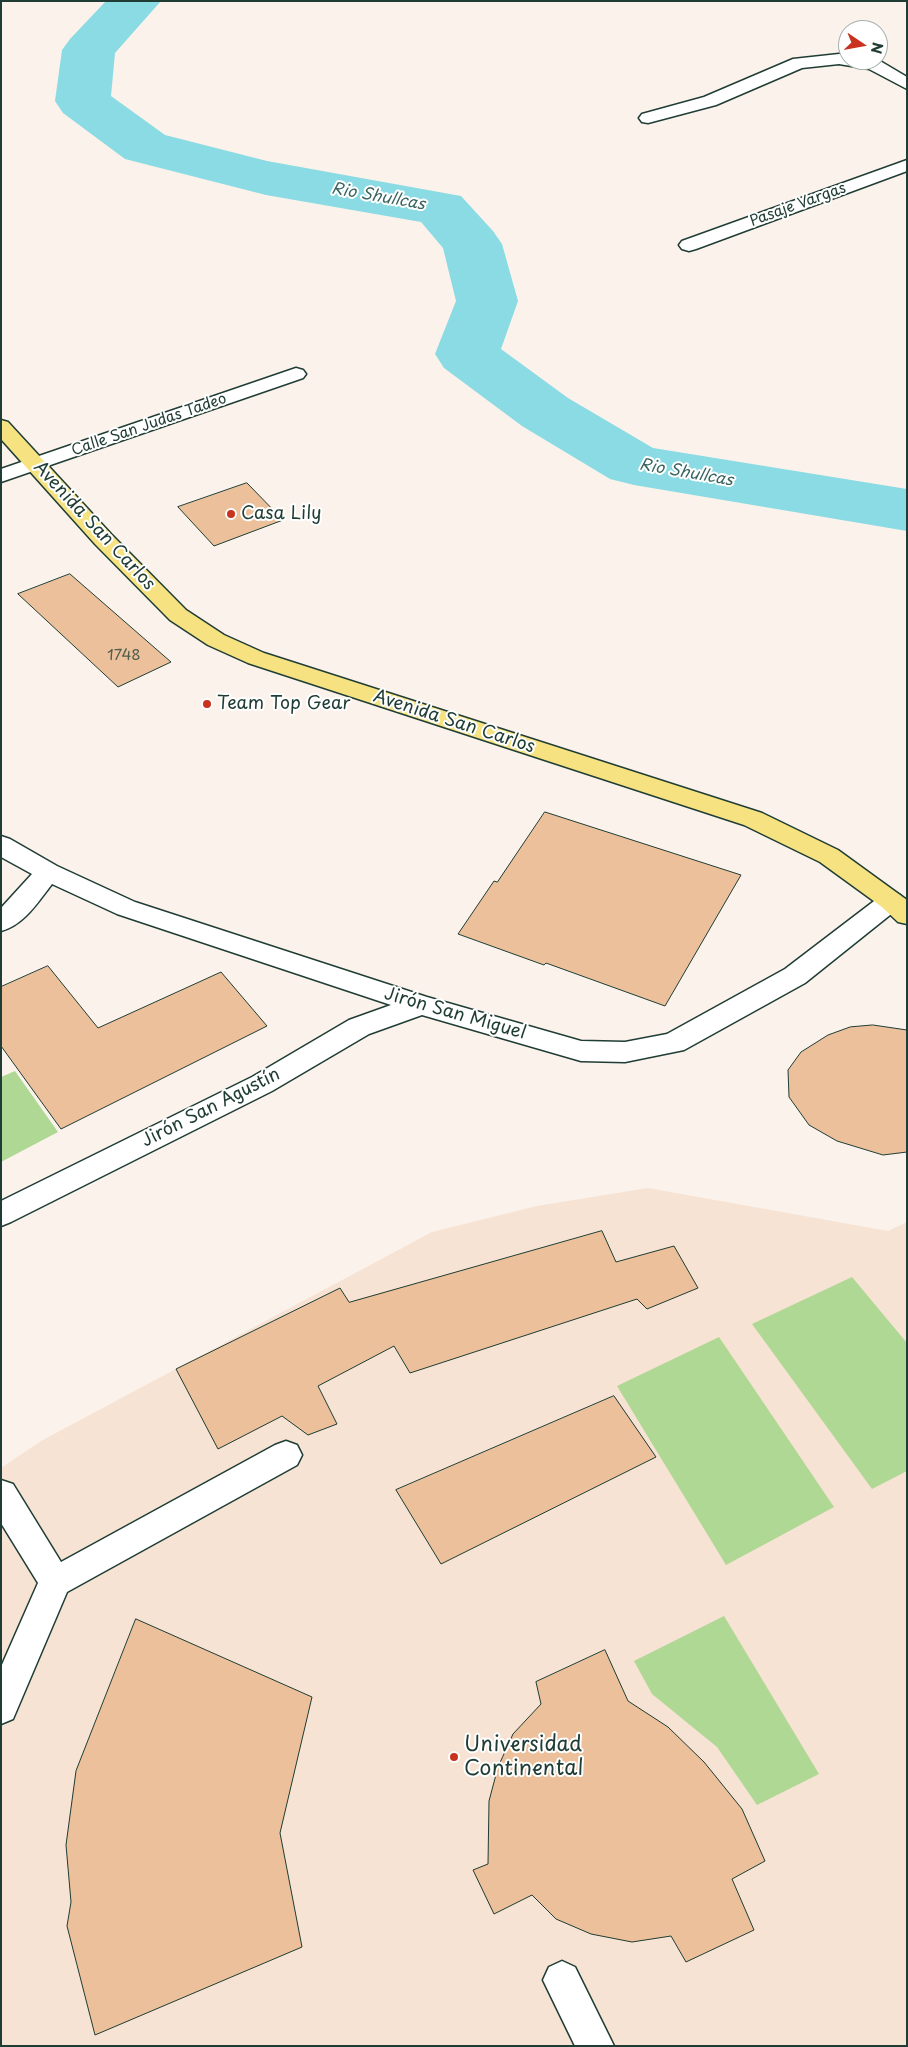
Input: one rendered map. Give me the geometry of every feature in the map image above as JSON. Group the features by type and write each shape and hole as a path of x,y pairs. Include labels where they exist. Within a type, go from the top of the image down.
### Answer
{"main road":[{"name":"Avenida San Carlos","path":"1,426 37,464 102,539 178,615 216,640 256,658 752,819 829,856 901,903"}],"street":[{"path":"648,118 710,101 799,63 839,59 874,65 907,84"},
{"name":"Pasaje Vargas","path":"689,245 907,165"},
{"name":"Calle San Judas Tadeo","path":"1,476 296,374"},
{"name":"Jirón San Miguel","path":"1,845 48,872 126,908 420,1005 581,1051 625,1052 674,1043 795,976 901,903"},
{"path":"1,922 18,908 48,872"},
{"name":"Jirón San Agustín","path":"1,1214 262,1084 358,1027 420,1005"},
{"path":"1,1708 55,1582 286,1456"},
{"path":"1,1494 55,1582"},
{"path":"562,1980 595,2046"}],"shaded area":[{"name":"Universidad Continental","path":"648,1188 888,1231 907,1222 907,2046 1,2046 1,1468 41,1441 432,1232 537,1206"}],"green space":[{"path":"15,1071 58,1132 1,1162 1,1077"},
{"path":"852,1277 907,1343 907,1471 872,1489 752,1324"},
{"path":"719,1337 834,1507 726,1565 617,1386"},
{"path":"724,1616 819,1774 757,1805 717,1747 652,1694 634,1661"}],"building":[{"name":"Casa Lily","path":"247,483 283,520 214,546 178,507"},
{"path":"70,574 171,662 118,687 18,594"},
{"path":"545,812 741,875 665,1006 546,963 544,965 458,934 494,881 497,882"},
{"path":"48,966 98,1028 221,972 267,1026 61,1129 1,1046 1,987"},
{"path":"873,1025 907,1030 907,1152 883,1155 837,1141 809,1125 789,1097 788,1070 801,1052 828,1035 850,1027"},
{"path":"602,1231 616,1262 674,1246 698,1288 647,1309 637,1299 410,1373 394,1346 318,1386 337,1424 308,1435 282,1416 218,1449 176,1369 340,1288 349,1302"},
{"path":"614,1396 656,1457 441,1564 396,1490"},
{"path":"136,1619 312,1697 280,1833 302,1947 95,2035 67,1926 71,1902 66,1845 76,1771"},
{"path":"605,1650 628,1701 668,1727 704,1762 742,1809 765,1861 732,1879 754,1930 686,1962 671,1936 632,1942 591,1934 556,1919 532,1895 494,1914 473,1870 488,1864 489,1801 498,1767 513,1734 541,1704 536,1682"}],"waterway":[{"name":"Rio Shullcas","path":"135,1 89,50 83,101 145,147 266,178 440,208 472,244 487,301 467,354 545,412 634,465 907,510"}],"place":[{"name":"Casa Lily","path":"231,514"},
{"name":"Team Top Gear","path":"207,704"},
{"name":"Universidad Continental","path":"454,1757"}]}
